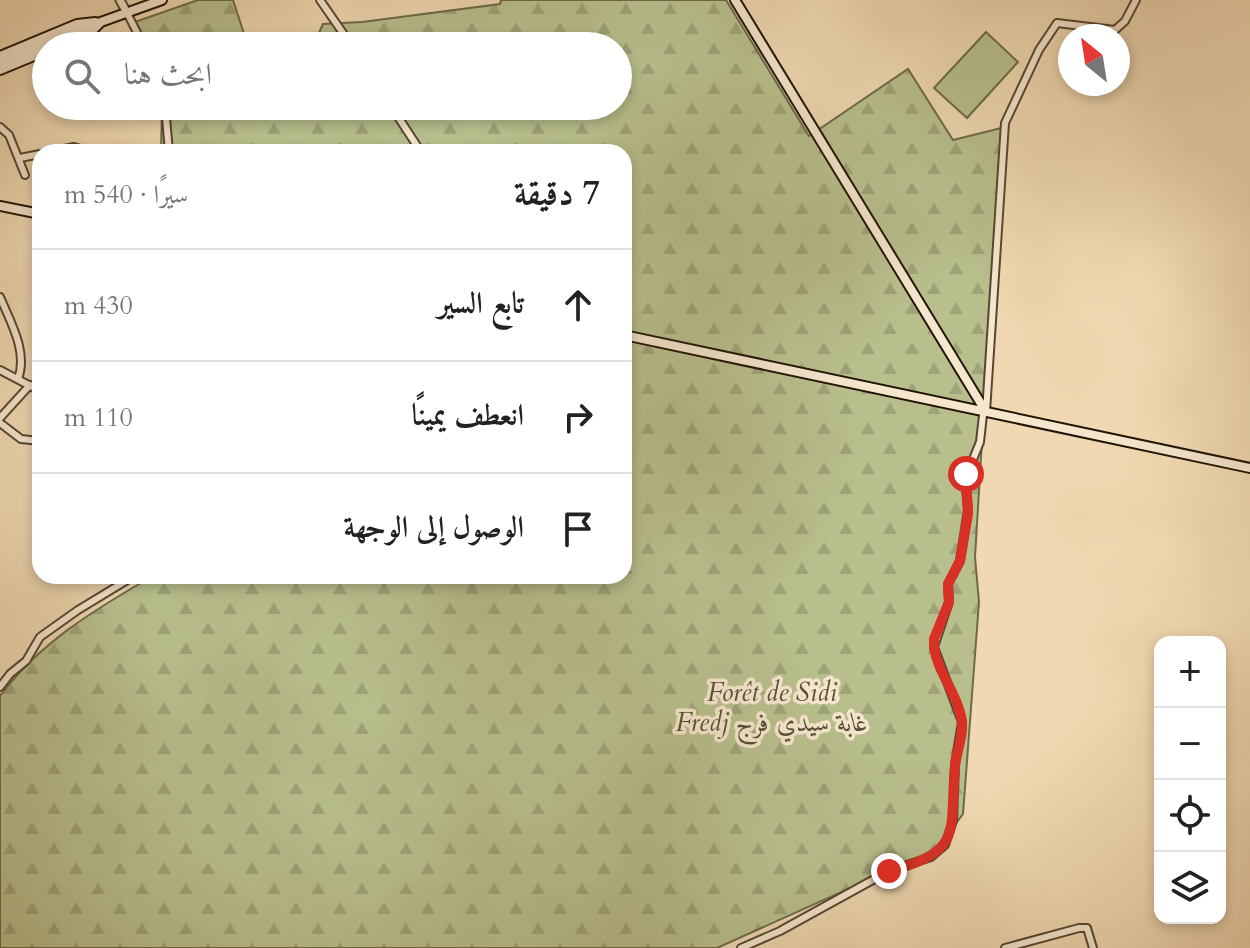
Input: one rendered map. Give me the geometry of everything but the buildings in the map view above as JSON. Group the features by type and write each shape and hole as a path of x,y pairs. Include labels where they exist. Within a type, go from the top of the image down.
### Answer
{"main road":[{"path":"76,32 162,0"},
{"path":"735,0 984,414"},
{"path":"91,32 100,22"},
{"path":"58,32 77,24 100,22"},
{"path":"0,56 32,43"},
{"path":"0,63 32,50"},
{"path":"0,70 32,57"},
{"path":"0,206 32,212"},
{"path":"632,337 984,414 1250,468"}],"street":[{"path":"120,0 137,32"},
{"path":"320,0 342,32"},
{"path":"741,948 780,931 889,871 931,857 945,845 953,821 955,764 962,722 935,655 934,639 949,602 948,584 959,564 968,514 965,479 980,442 984,414 1005,123 1039,50 1057,23 1115,30 1125,21 1136,0"},
{"path":"166,120 168,144"},
{"path":"400,120 416,144"},
{"path":"0,127 9,135 25,175"},
{"path":"20,158 32,156"},
{"path":"0,297 22,358 18,379"},
{"path":"0,370 30,385 0,421 21,439 32,440"},
{"path":"0,433 9,428"},
{"path":"0,687 26,661 40,637 121,584"},
{"path":"1005,948 1087,928 1093,948"}],"green space":[{"path":"198,0 233,0 243,32 133,32 129,24"},
{"name":"Forêt de Sidi Fredj غابة سيدي فرج","path":"501,0 726,0 809,136 908,69 953,140 1001,128 975,557 979,602 963,814 937,849 717,948 0,948 0,696 32,659 51,643 132,588 139,584 632,584 632,144 161,144 162,120 632,120 632,32 319,32 323,24 500,4"},
{"path":"986,32 1018,62 967,118 934,88"}],"route":[{"path":"889,871 920,862 939,851 945,845 953,821 955,764 962,722 959,708 935,655 934,639 949,602 948,584 960,561 968,514 966,474"}]}
